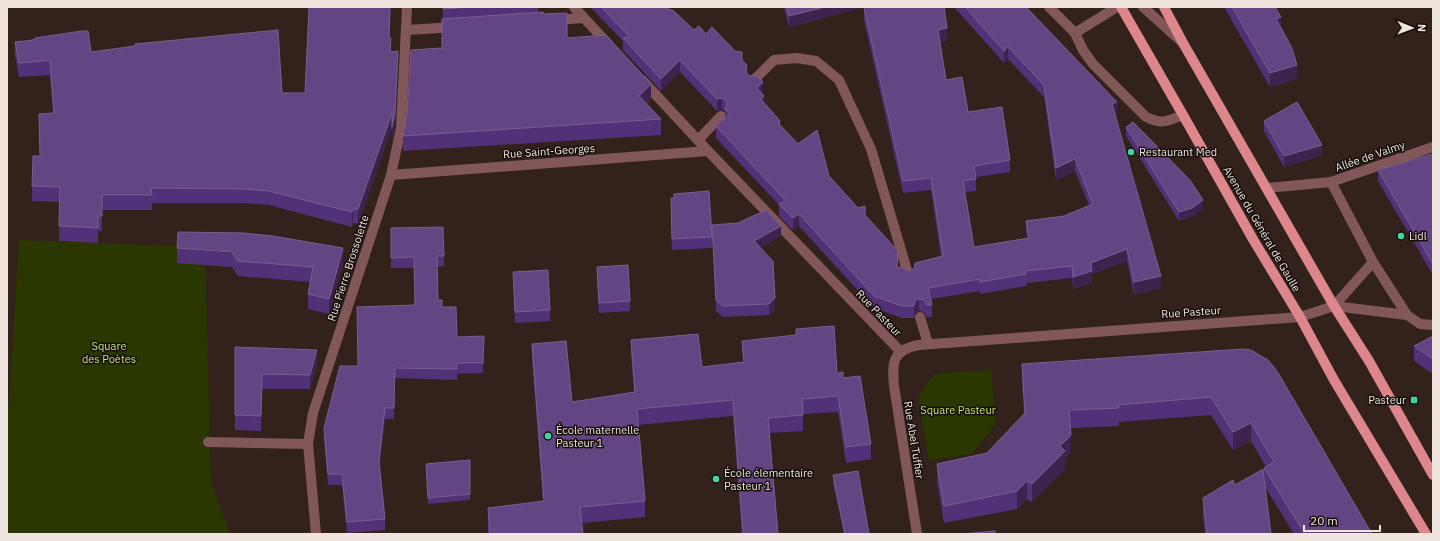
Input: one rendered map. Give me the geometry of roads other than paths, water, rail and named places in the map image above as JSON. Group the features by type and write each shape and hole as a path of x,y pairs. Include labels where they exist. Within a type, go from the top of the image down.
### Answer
{"main road":[{"name":"Avenue du Général de Gaulle","path":"1121,7 1254,241 1300,316 1334,380 1426,534"},
{"path":"1164,7 1266,188 1334,306 1369,361 1433,475"}],"street":[{"name":"Rue Pierre Brossolette","path":"316,534 308,444 312,413 391,175 401,128 407,7"},
{"path":"574,7 616,53"},
{"path":"1049,7 1074,33 1083,50 1093,64 1146,117 1157,122 1166,121 1183,115"},
{"path":"1074,33 1117,7"},
{"path":"1143,7 1183,43"},
{"path":"545,21 584,18"},
{"path":"407,30 468,26"},
{"path":"752,82 774,60 796,58 816,60 839,80 872,149 909,277"},
{"name":"Rue Pasteur","path":"633,70 708,151 900,351 908,347 928,344 1300,316 1334,306"},
{"path":"698,140 721,116"},
{"name":"Allée de Valmy","path":"1433,147 1331,182 1373,262 1407,315 1420,324 1433,325"},
{"name":"Rue Saint-Georges","path":"391,175 708,151"},
{"path":"1266,188 1331,182"},
{"path":"1334,306 1373,262"},
{"name":"Allée de Valmy","path":"1334,306 1407,315"},
{"path":"920,317 928,344"},
{"name":"Rue Abel Tuffier","path":"900,351 894,359 892,367 917,534"},
{"path":"208,442 308,444"}],"place":[{"name":"Restaurant Med","path":"1131,152"},
{"name":"Lidl","path":"1401,236"},
{"name":"Pasteur","path":"1414,400"},
{"name":"École maternelle Pasteur 1","path":"548,436"},
{"name":"École élementaire Pasteur 1","path":"716,479"}],"park label":[{"name":"Square des Poètes","path":"109,352"},
{"name":"Square Pasteur","path":"958,410"}]}
